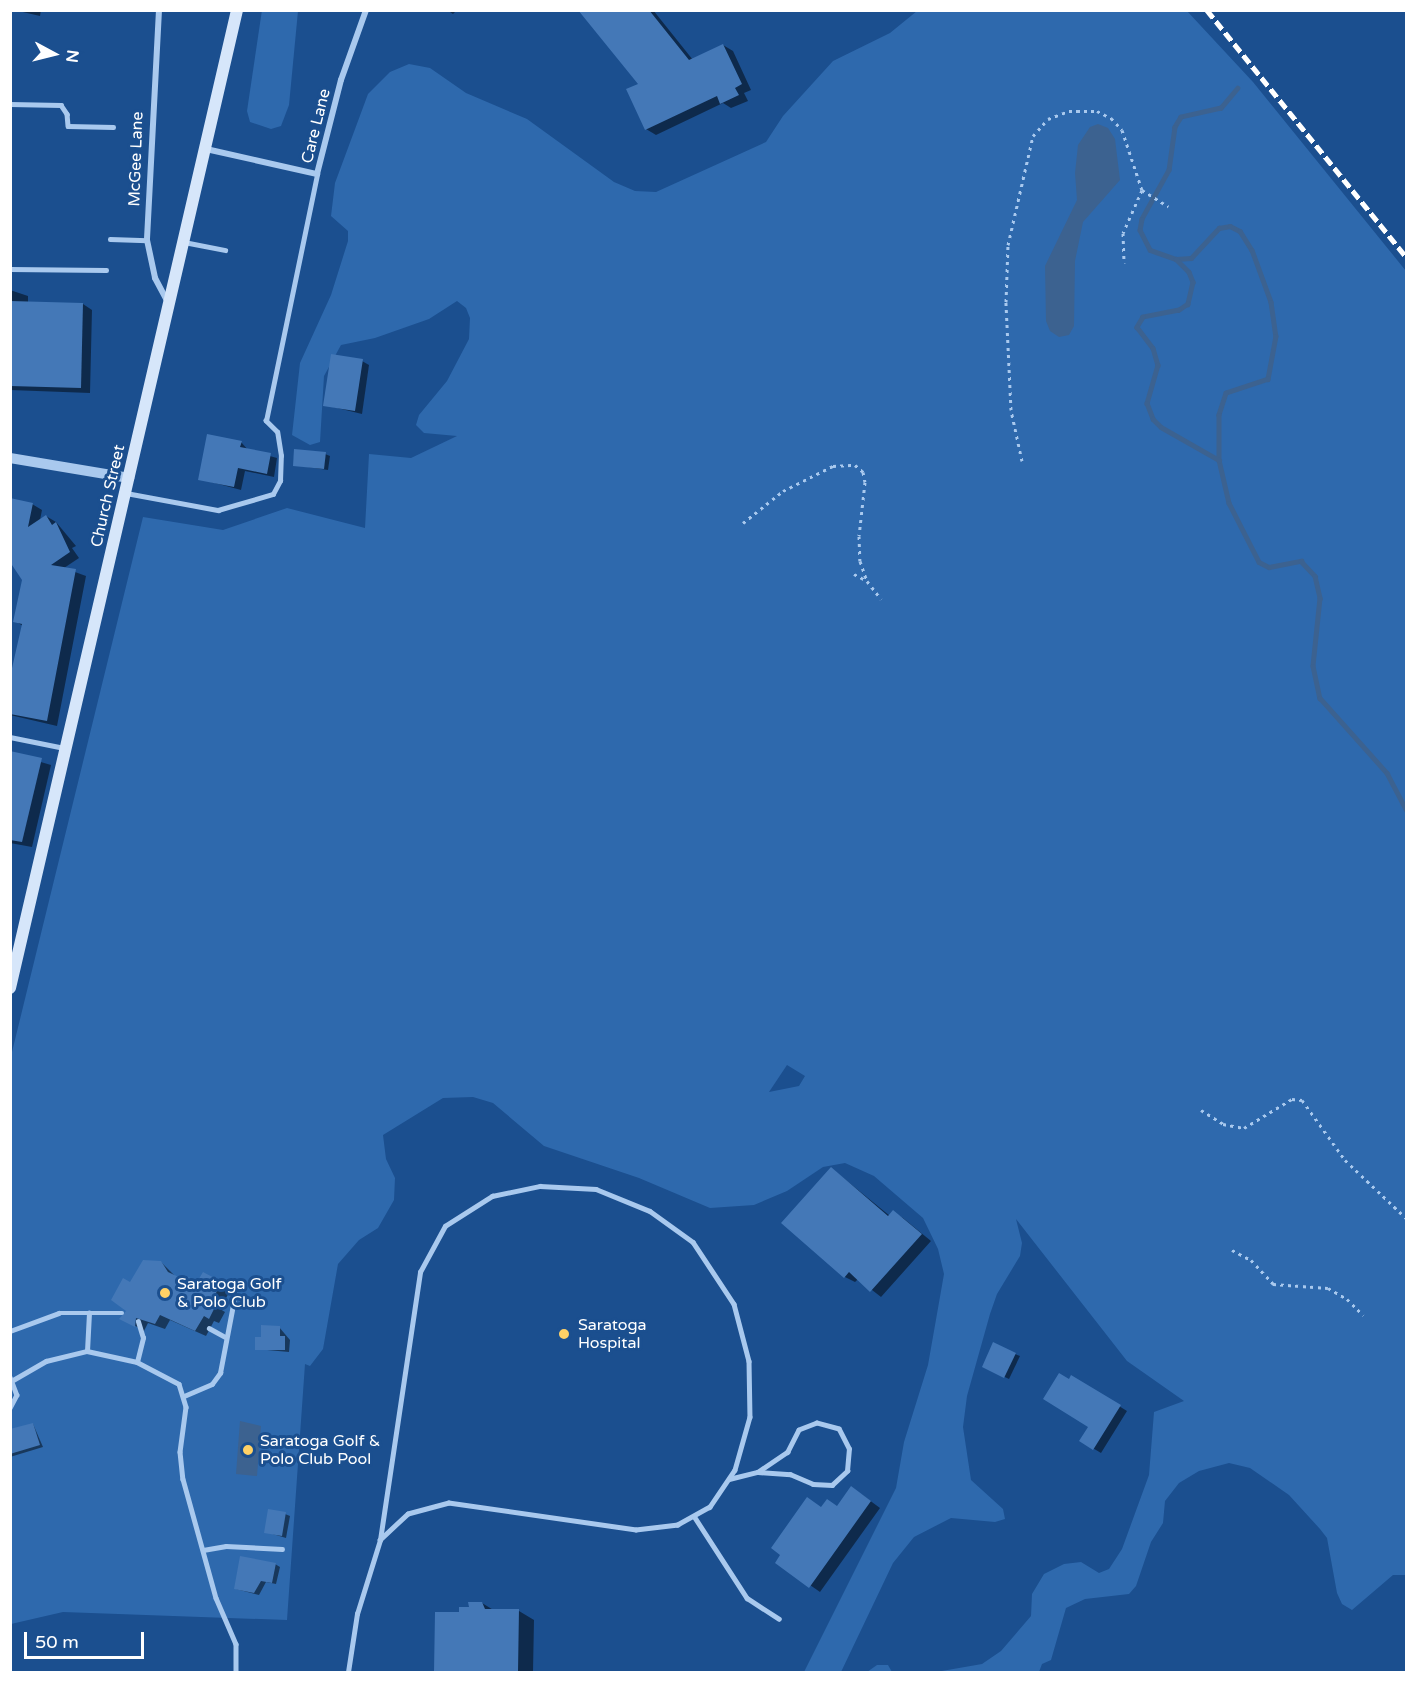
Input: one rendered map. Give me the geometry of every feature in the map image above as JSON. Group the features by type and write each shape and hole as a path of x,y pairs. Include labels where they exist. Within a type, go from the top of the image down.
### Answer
{"main road":[{"name":"Church Street","path":"10,988 237,10"}],"street":[{"name":"McGee Lane","path":"159,10 147,240 154,278 170,305"},
{"name":"Care Lane","path":"206,149 317,174 341,80 366,10"},
{"path":"10,458 129,478"}],"lane":[{"path":"10,104 61,105 67,114 68,126 113,128"},
{"path":"125,493 218,510 273,494 280,481 281,456 277,432 266,421 286,313 317,174"},
{"path":"110,238 147,240"},
{"path":"184,242 225,250"},
{"path":"10,269 106,270"},
{"path":"10,737 66,748"},
{"path":"348,1672 357,1614 380,1540 420,1272 445,1226 492,1196 540,1186 596,1188 650,1211 693,1242 734,1304 749,1361 750,1417 729,1479 710,1507 678,1525 636,1530 600,1528 516,1510 449,1503 408,1514 380,1540"},
{"path":"184,1396 212,1384 220,1373 225,1337 235,1294"},
{"path":"87,1351 89,1312"},
{"path":"10,1331 40,1317 89,1312 122,1313"},
{"path":"137,1362 143,1338 138,1322"},
{"path":"209,1328 225,1337"},
{"path":"10,1407 17,1395 12,1379 46,1361 87,1351 137,1362 168,1376 184,1396 181,1461 216,1598 236,1644 236,1672"},
{"path":"729,1479 758,1472 790,1474 813,1484 832,1485 847,1471 849,1449 839,1429 817,1423 799,1430 788,1452 758,1472"},
{"path":"694,1516 747,1598 779,1619"},
{"path":"203,1550 226,1546 282,1549"}],"path":[{"path":"1022,461 1011,410 1006,302 1008,245 1039,126 1069,111 1097,111 1111,118 1122,130 1142,190 1124,233 1124,263"},
{"path":"1142,190 1168,206"},
{"path":"743,523 783,491 833,466 855,465 863,472 866,482 859,536 860,561 867,581 881,599"},
{"path":"854,574 867,581"},
{"path":"1201,1110 1223,1124 1244,1128 1292,1099 1302,1100 1346,1160 1407,1218"},
{"path":"1232,1250 1251,1260 1273,1284 1328,1288 1347,1299 1363,1314"}],"shaded area":[{"path":"262,10 298,11 289,105 281,126 271,129 250,122 247,111"},
{"name":"Saratoga Golf & Polo Club","path":"917,11 1187,11 1253,82 1406,271 1406,1575 1393,1575 1352,1610 1342,1604 1337,1593 1327,1538 1320,1529 1289,1495 1250,1468 1229,1463 1199,1471 1179,1483 1165,1501 1163,1523 1151,1542 1136,1586 1129,1594 1085,1599 1066,1608 1051,1660 1042,1664 1039,1672 936,1672 982,1664 1001,1651 1031,1616 1032,1594 1044,1574 1064,1564 1081,1562 1099,1573 1109,1569 1122,1549 1149,1475 1154,1412 1184,1401 1127,1361 1016,1219 1022,1243 1020,1256 997,1294 990,1314 967,1396 963,1427 971,1480 1003,1509 1005,1519 995,1522 951,1518 914,1537 893,1563 841,1672 804,1672 896,1488 904,1442 928,1365 944,1274 938,1249 923,1218 874,1176 845,1163 823,1167 787,1191 754,1205 710,1208 639,1178 544,1146 493,1103 473,1097 443,1098 383,1135 386,1159 395,1178 394,1200 378,1228 359,1240 338,1264 323,1349 310,1366 305,1364 287,1620 63,1612 11,1624 11,1056 143,517 223,530 287,508 365,528 369,454 411,458 457,436 424,433 416,425 419,415 447,381 469,339 470,318 466,308 457,301 429,319 375,338 341,345 324,376 320,442 310,445 292,435 300,363 331,295 348,241 348,231 331,216 335,183 368,94 390,72 409,64 430,68 466,93 527,119 614,182 635,191 656,192 766,142 783,116 833,61 890,33","holes":["787,1065 805,1076 799,1086 769,1092"]},
{"path":"1098,124 1108,128 1115,139 1120,180 1083,222 1075,261 1074,326 1069,335 1059,337 1050,331 1046,321 1045,266 1077,200 1075,173 1078,145 1090,127"},
{"name":"Saratoga Golf & Polo Club Pool","path":"240,1421 261,1426 257,1476 236,1474"},
{"path":"877,1665 888,1665 892,1672 867,1672"}],"building":[{"path":"578,10 649,10 689,60 723,44 742,84 735,88 739,95 720,104 717,96 645,130 626,89 638,84"},
{"path":"10,301 83,303 81,388 10,386"},
{"path":"331,354 363,359 355,411 323,406"},
{"path":"207,434 242,441 240,447 271,453 267,474 238,468 234,487 198,480"},
{"path":"294,449 326,452 324,469 293,466"},
{"path":"10,498 33,503 28,527 46,515 52,525 56,522 70,552 51,565 76,569 47,721 10,714 10,677 22,624 13,622 22,580 10,562"},
{"path":"10,751 42,758 22,842 10,840"},
{"path":"831,1167 888,1216 893,1210 922,1234 870,1292 849,1272 844,1278 781,1223"},
{"name":"Saratoga Golf & Polo Club","path":"143,1260 161,1261 168,1272 183,1279 185,1275 197,1282 203,1272 222,1282 211,1302 216,1305 209,1319 204,1316 195,1331 160,1315 155,1324 136,1318 135,1327 119,1319 126,1311 111,1300 123,1278 130,1282"},
{"path":"261,1325 280,1326 280,1336 285,1336 285,1350 255,1350 255,1337 261,1337"},
{"path":"993,1342 1016,1353 1004,1378 982,1367"},
{"path":"1059,1373 1069,1379 1071,1375 1121,1405 1093,1450 1079,1441 1088,1427 1043,1399"},
{"path":"33,1423 40,1445 10,1454 10,1429"},
{"path":"851,1486 871,1501 809,1588 775,1563 780,1555 771,1548 807,1497 821,1507 827,1499 837,1506"},
{"path":"268,1509 286,1512 282,1536 264,1533"},
{"path":"240,1556 276,1563 272,1583 261,1581 254,1593 234,1589"},
{"path":"468,1602 482,1602 485,1609 519,1609 518,1672 434,1672 435,1612 459,1612 459,1607 469,1607"}],"waterway":[{"path":"1238,88 1221,108 1181,117 1175,127 1169,170 1142,219 1140,230 1150,250 1176,259 1191,258 1219,228 1230,226 1240,231 1252,250 1271,302 1276,336 1268,379 1226,393 1219,415 1219,460 1229,503 1259,562 1269,567 1301,561 1315,576 1320,598 1313,666 1320,698 1387,773 1406,809"},
{"path":"1176,259 1189,272 1193,282 1188,304 1179,310 1143,317 1137,327 1153,348 1158,365 1147,403 1153,419 1161,427 1219,460"}],"railway":[{"path":"1207,10 1406,257"}],"place":[{"name":"Saratoga Golf & Polo Club","path":"165,1293"},
{"name":"Saratoga Hospital","path":"564,1334"},
{"name":"Saratoga Golf & Polo Club Pool","path":"248,1450"}]}
